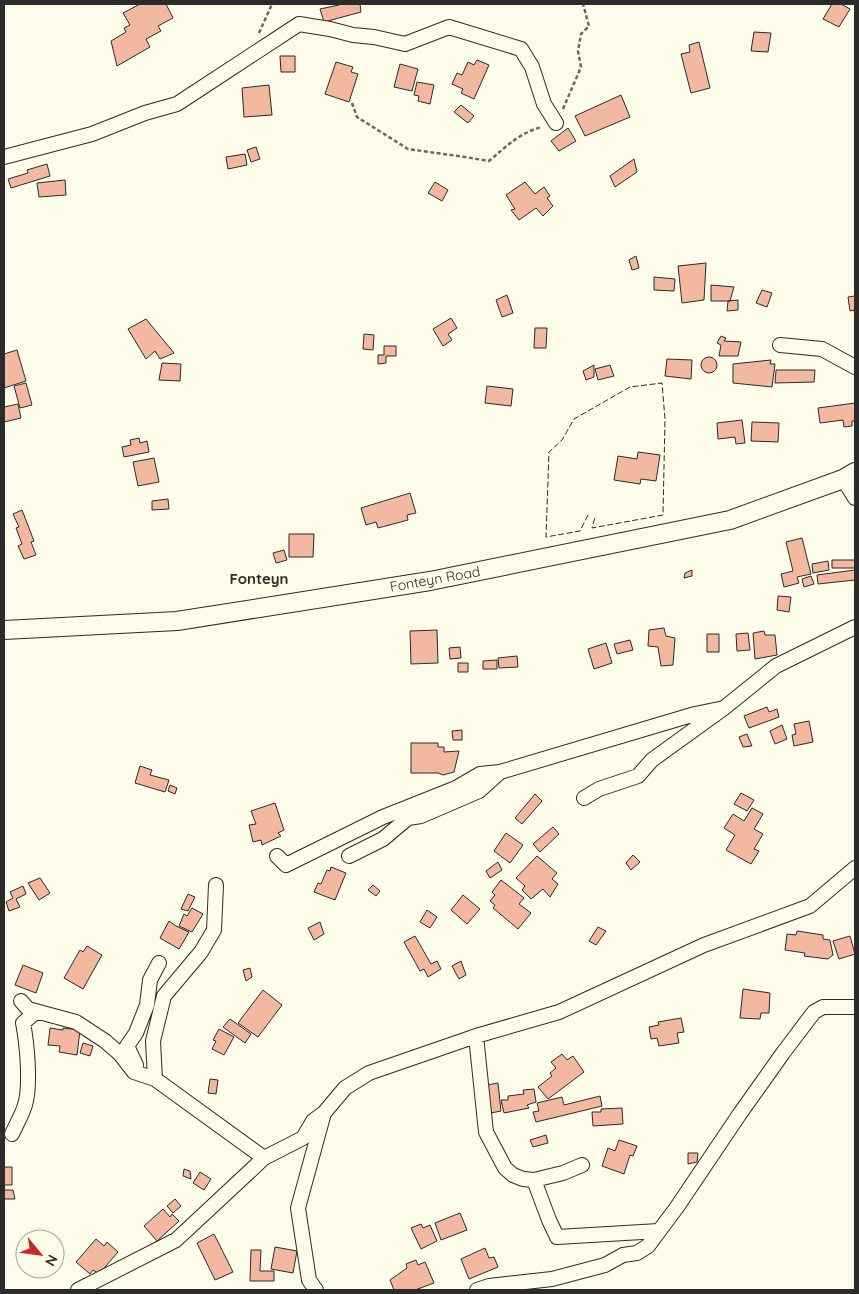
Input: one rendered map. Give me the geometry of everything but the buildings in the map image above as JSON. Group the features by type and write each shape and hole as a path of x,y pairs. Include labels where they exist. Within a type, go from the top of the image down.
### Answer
{"street":[{"path":"4,157 92,134 145,113 177,104 299,24 405,44 449,27 521,49 532,68 544,104 556,122"},
{"path":"780,345 822,349 855,366"},
{"path":"849,476 855,498"},
{"name":"Fonteyn Road","path":"4,630 177,622 430,581 730,520 849,476"},
{"path":"584,798 599,788 638,776 652,760 724,708 776,666 855,627"},
{"path":"277,856 286,865 384,817 456,788 480,774 500,772 695,714 724,708"},
{"path":"349,856 383,839 408,818 420,816 479,791 500,772"},
{"path":"78,1290 176,1240 264,1158 303,1138 313,1121 324,1113 344,1088 369,1073 476,1036 559,1012 704,946 810,906 855,868"},
{"path":"155,1079 153,1041 164,996 201,952 214,930 216,885"},
{"path":"159,963 150,980 148,1005 136,1033 126,1046 135,1064 264,1158"},
{"path":"21,1001 28,1009 76,1022 105,1041 120,1054 134,1072 155,1079"},
{"path":"477,1290 489,1286 552,1279 605,1265 623,1255 637,1253 648,1246 677,1207 739,1115 814,1012 823,1007 855,1007"},
{"path":"12,1134 26,1105 26,1040 23,1023 36,1012"},
{"path":"476,1036 486,1132 505,1168 513,1175 522,1179 534,1180 563,1173 582,1165"},
{"path":"316,1290 310,1280 298,1208 324,1113"},
{"path":"534,1180 557,1237 659,1231"}],"path":[{"path":"352,103 357,117 408,149 489,161 526,132 556,122 574,87 581,67 578,51 581,34 589,26 583,4"}],"fence":[{"path":"588,515 580,531 546,537 549,452 562,440 574,419 630,387 662,383 665,419 663,515 592,528 595,517"}],"district":[{"name":"Fonteyn","path":"259,579"}]}
